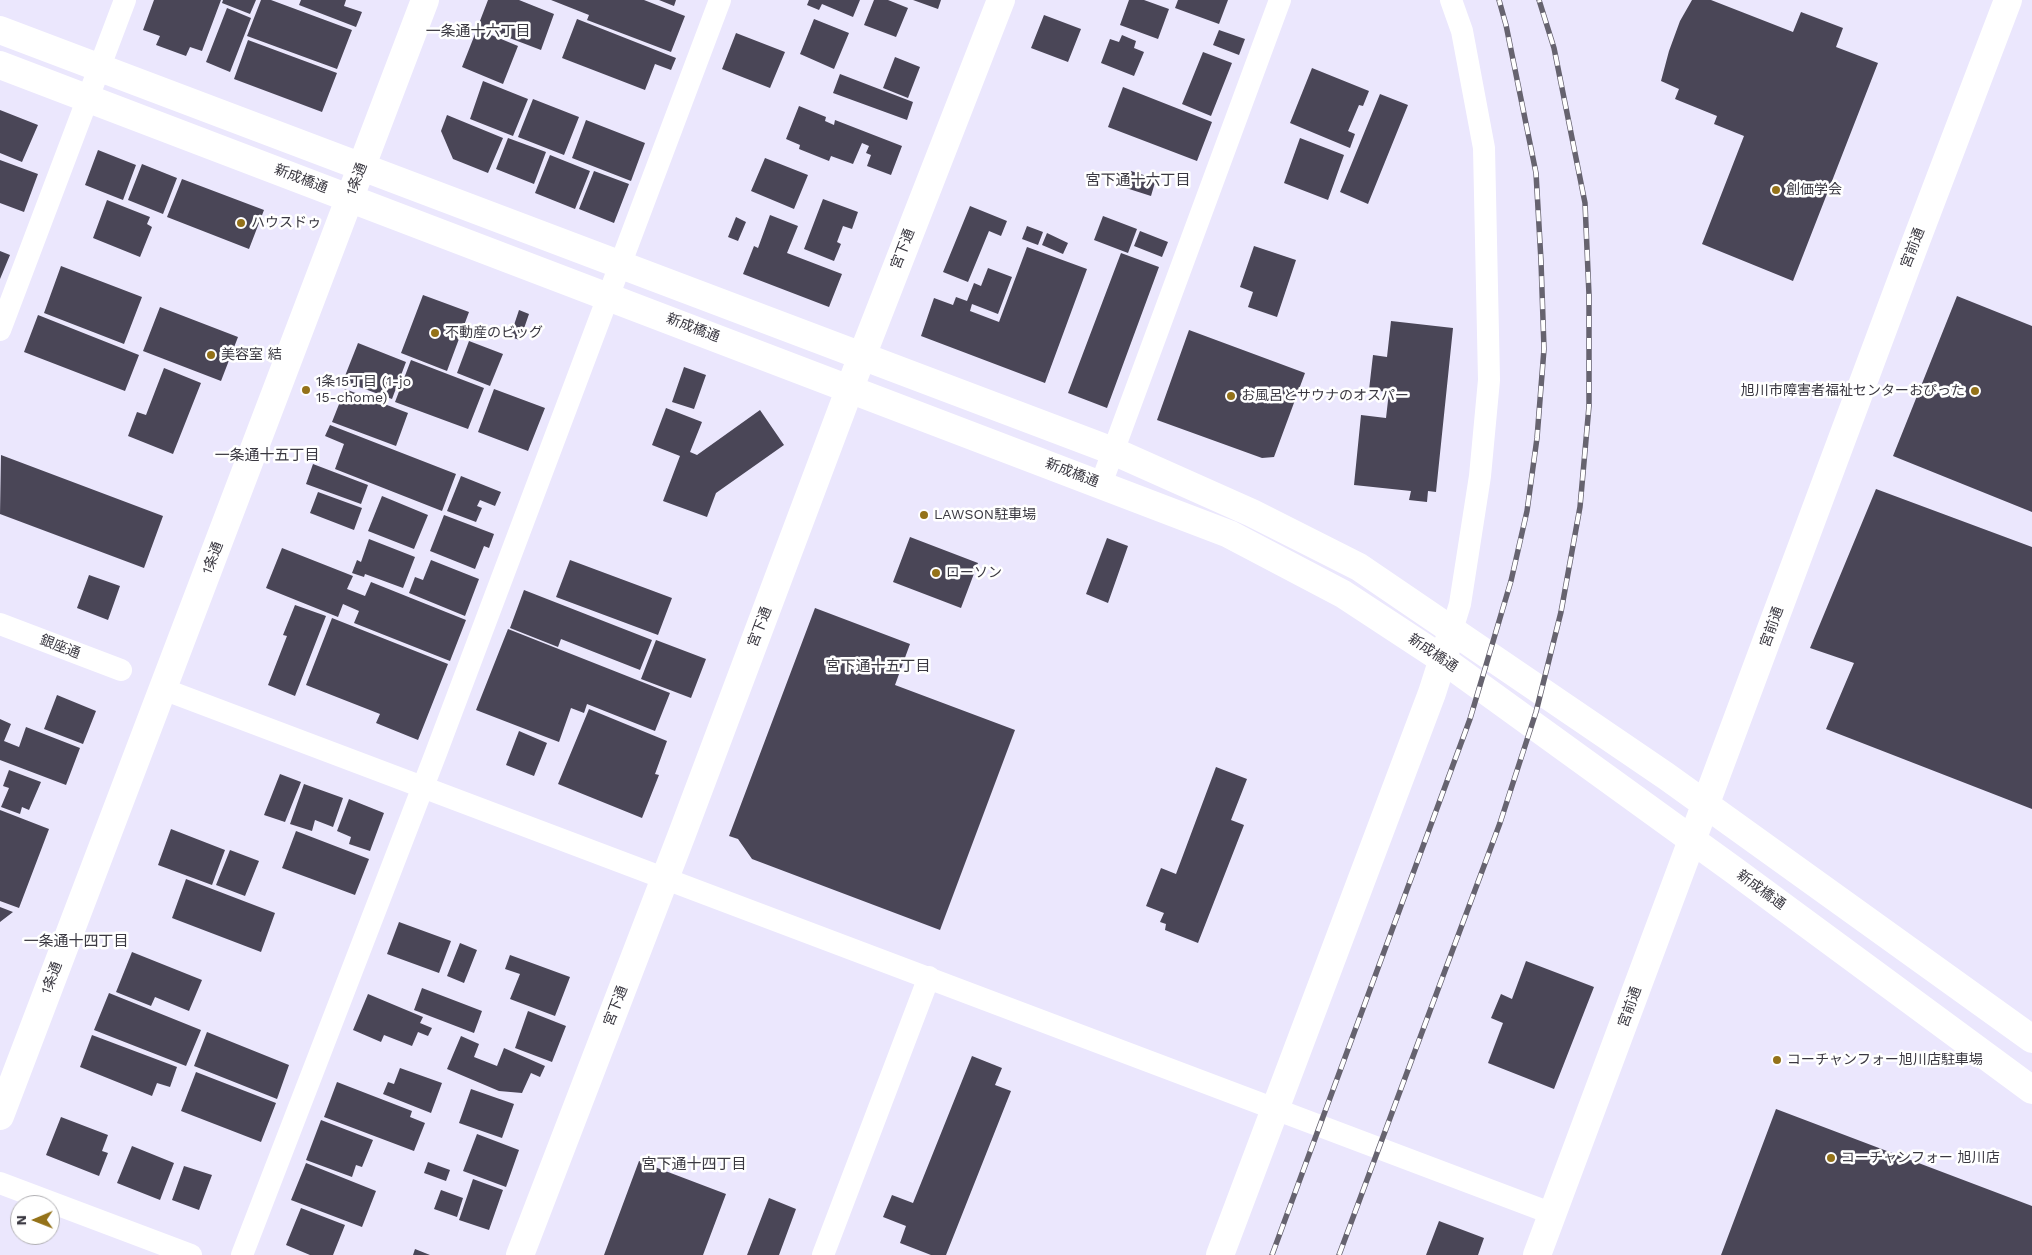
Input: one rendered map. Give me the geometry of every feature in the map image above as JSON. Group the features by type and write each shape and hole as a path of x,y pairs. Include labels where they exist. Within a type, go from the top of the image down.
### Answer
{"street":[{"path":"0,330 125,0"},
{"name":"1条通","path":"0,1116 425,0"},
{"path":"242,1255 423,786 720,0"},
{"name":"宮下通","path":"520,1255 862,356 1001,0"},
{"path":"1101,484 1280,0"},
{"path":"1220,1255 1432,693 1460,604 1480,476 1489,380 1484,148 1462,31 1451,0"},
{"name":"宮前通","path":"1538,1255 1909,259 2008,0"},
{"path":"0,30 1113,451 1252,513 1359,568 1452,630 1666,776 2032,1039"},
{"name":"新成橋通","path":"0,65 608,295 1229,534 1343,594 1442,659 2032,1090"},
{"name":"銀座通","path":"0,624 120,670"},
{"path":"163,688 1553,1214"},
{"path":"823,1255 929,977"},
{"path":"0,1183 191,1255"}],"building":[{"path":"154,0 221,0 202,51 190,47 186,56 156,45 160,36 143,30"},
{"path":"223,0 256,0 250,14 222,3"},
{"path":"261,0 271,0 352,30 337,69 247,36"},
{"path":"301,0 346,0 344,6 362,12 356,27 299,5"},
{"path":"488,0 519,0 554,14 541,50 478,26"},
{"path":"551,0 644,0 685,16 671,52 587,20 589,15"},
{"path":"659,0 676,0 674,6"},
{"path":"809,0 860,0 853,17 822,4 819,10 807,5"},
{"path":"874,0 888,0 908,8 896,37 864,25"},
{"path":"913,0 941,0 938,9"},
{"path":"1129,0 1144,0 1169,9 1158,39 1120,25"},
{"path":"1178,0 1228,0 1219,24 1175,8"},
{"name":"創価学会","path":"1692,0 1711,0 1793,32 1801,12 1843,28 1836,47 1878,63 1793,281 1702,244 1744,136 1714,124 1717,116 1675,99 1679,89 1661,81 1680,21"},
{"path":"227,8 251,18 230,72 206,62"},
{"path":"1044,15 1081,29 1068,62 1031,48"},
{"path":"577,19 676,58 671,70 655,64 645,90 562,58"},
{"path":"814,19 849,33 834,69 800,54"},
{"path":"477,29 518,46 503,84 462,67"},
{"path":"1219,30 1245,39 1239,55 1213,45"},
{"path":"736,33 785,52 770,88 722,69"},
{"path":"1122,35 1136,41 1134,48 1144,52 1134,76 1101,63 1110,39 1119,42"},
{"path":"248,40 337,73 322,112 234,79"},
{"path":"1203,52 1232,63 1211,116 1182,104"},
{"path":"895,57 920,67 908,98 883,88"},
{"path":"1312,68 1369,91 1363,106 1359,105 1348,131 1355,134 1350,148 1290,123"},
{"path":"840,74 913,102 907,120 833,93"},
{"path":"483,81 528,99 513,136 470,119"},
{"path":"1123,87 1212,122 1197,161 1108,127"},
{"path":"1380,94 1408,105 1368,204 1340,192"},
{"path":"533,99 579,117 564,155 518,137"},
{"path":"799,106 826,117 825,121 834,125 835,120 902,146 891,175 867,166 871,155 866,153 869,146 862,143 853,164 831,156 829,161 799,149 800,145 786,139"},
{"path":"0,110 38,125 22,162 0,153"},
{"path":"447,115 503,138 488,173 453,159 441,131"},
{"path":"586,120 645,143 631,181 572,158"},
{"path":"508,138 546,152 534,184 496,169"},
{"path":"1300,138 1344,155 1328,200 1284,183"},
{"path":"98,150 136,165 123,200 85,185"},
{"path":"550,155 590,171 575,209 535,193"},
{"path":"765,158 808,175 794,209 751,191"},
{"path":"0,160 38,174 24,212 0,203"},
{"path":"142,164 177,178 163,214 128,200"},
{"path":"594,171 629,184 614,223 579,209"},
{"path":"1131,171 1156,179 1151,196 1126,188"},
{"path":"182,179 264,210 249,249 167,217"},
{"path":"823,199 858,212 852,229 843,226 837,242 841,244 834,261 804,249"},
{"path":"107,200 150,217 147,224 152,227 140,257 93,238"},
{"path":"970,206 1007,221 1001,236 989,231 968,282 943,272"},
{"path":"770,215 798,226 787,253 842,274 829,307 743,274 754,246 758,248"},
{"path":"1103,216 1137,229 1128,253 1094,240"},
{"path":"736,217 746,222 738,241 728,237"},
{"path":"1027,226 1043,232 1038,245 1022,239"},
{"path":"1140,231 1168,242 1162,257 1134,246"},
{"path":"1047,233 1068,243 1063,254 1042,245"},
{"path":"1254,246 1296,260 1277,317 1248,307 1253,292 1240,287"},
{"path":"1027,247 1087,269 1045,383 921,336 934,298 953,305 956,297 967,301 974,283 981,286 988,268 1012,277 998,314 972,304 970,311 999,322"},
{"path":"0,251 10,255 0,279"},
{"path":"1121,253 1159,267 1107,408 1068,393"},
{"path":"61,266 142,297 124,344 44,313"},
{"name":"不動産のビッグ","path":"423,295 469,312 447,371 401,353"},
{"name":"旭川市障害者福祉センターおぴった","path":"1957,296 2032,326 2032,512 1893,456"},
{"path":"160,307 238,337 221,381 143,351"},
{"path":"519,310 529,314 520,340 510,337"},
{"path":"38,315 139,355 125,391 24,352"},
{"path":"1391,321 1453,328 1436,492 1428,491 1427,502 1409,500 1411,491 1354,485 1361,415 1386,418 1389,392 1369,390 1373,355 1387,357"},
{"name":"お風呂とサウナのオスパー","path":"1189,330 1305,373 1274,457 1262,458 1157,420"},
{"path":"469,341 503,354 490,386 457,373"},
{"path":"358,343 406,362 392,399 343,381"},
{"path":"411,360 484,388 468,429 395,402"},
{"path":"684,367 706,375 694,409 672,402"},
{"path":"164,368 201,383 173,454 128,436 137,412 146,415"},
{"path":"345,389 408,413 396,446 332,422"},
{"path":"494,389 545,408 528,451 478,432"},
{"path":"666,408 702,422 690,452 697,455 760,410 784,445 716,493 707,517 663,501 680,456 652,445"},
{"path":"330,425 456,474 442,511 335,469 344,444 325,436"},
{"path":"1,455 163,516 144,568 0,514"},
{"path":"313,464 368,485 361,504 306,484"},
{"path":"461,476 501,492 495,506 480,500 477,506 482,508 476,522 447,511"},
{"path":"1876,489 2032,547 2032,809 1826,729 1854,663 1810,648"},
{"path":"318,492 362,508 354,530 310,513"},
{"path":"382,496 428,515 414,549 368,531"},
{"path":"444,515 494,534 489,548 484,546 475,569 430,551"},
{"name":"ローソン","path":"910,537 978,563 961,608 893,582"},
{"path":"1107,538 1128,546 1108,603 1086,594"},
{"path":"369,539 415,557 403,588 365,574 364,577 352,573 357,560 361,562"},
{"path":"282,548 353,576 347,589 365,596 371,582 466,620 450,661 354,623 359,611 343,604 338,617 266,588"},
{"path":"431,560 479,579 465,616 409,593 415,577 423,580"},
{"path":"570,560 672,598 658,635 556,597"},
{"path":"89,575 120,586 108,620 77,608"},
{"path":"524,590 652,640 640,670 561,639 558,647 510,628"},
{"path":"295,605 326,616 295,696 268,685 287,636 283,635"},
{"path":"815,608 910,644 895,685 1015,730 940,930 752,859 738,839 729,836"},
{"path":"332,618 448,664 418,740 376,723 380,714 306,685"},
{"path":"508,629 670,693 655,731 587,704 584,713 571,708 559,742 476,710"},
{"path":"656,640 706,659 691,698 641,679"},
{"path":"57,695 96,711 83,744 44,729"},
{"path":"589,709 667,741 655,774 659,775 642,818 558,784"},
{"path":"0,719 11,724 4,741 19,747 26,727 80,748 66,785 0,760"},
{"path":"519,731 547,743 534,776 506,765"},
{"path":"1216,767 1247,779 1231,820 1244,825 1198,943 1165,930 1166,924 1160,922 1164,913 1146,906 1161,868 1176,874"},
{"path":"9,770 41,782 29,810 22,807 20,814 1,807 9,788 3,786"},
{"path":"280,774 301,782 285,822 264,815"},
{"path":"304,784 343,798 333,827 315,820 312,831 290,824"},
{"path":"349,799 384,813 370,851 349,844 351,837 337,831"},
{"path":"0,810 49,829 19,908 0,901"},
{"path":"171,829 225,850 212,885 158,865"},
{"path":"296,831 369,859 355,895 282,868"},
{"path":"230,850 259,861 245,896 216,885"},
{"path":"186,879 275,913 261,952 172,918"},
{"path":"0,907 13,912 0,922"},
{"path":"399,922 451,941 439,973 387,954"},
{"path":"460,943 477,950 464,983 447,976"},
{"path":"132,952 202,980 189,1011 155,997 151,1006 116,992"},
{"path":"510,955 570,977 555,1016 510,999 520,974 505,969"},
{"path":"1526,961 1594,987 1554,1089 1488,1063 1503,1023 1491,1018 1501,994 1512,999"},
{"path":"422,988 482,1011 474,1033 414,1010"},
{"path":"109,993 201,1030 186,1066 94,1030"},
{"path":"368,994 423,1017 420,1023 432,1028 428,1036 418,1032 412,1046 384,1035 381,1042 353,1030"},
{"path":"528,1011 566,1026 552,1062 515,1048"},
{"path":"207,1032 289,1065 277,1099 194,1066"},
{"path":"92,1035 177,1067 170,1087 157,1083 152,1096 80,1067"},
{"path":"461,1036 479,1044 474,1057 497,1066 504,1048 545,1066 540,1077 531,1073 522,1093 499,1091 447,1069"},
{"path":"972,1056 1002,1068 995,1085 1011,1091 946,1255 931,1255 900,1243 906,1226 883,1217 892,1195 913,1203"},
{"path":"400,1068 442,1083 431,1113 383,1094 388,1082 394,1084"},
{"path":"196,1072 276,1103 261,1142 181,1111"},
{"path":"337,1082 412,1111 410,1117 425,1123 414,1151 324,1117"},
{"path":"471,1089 514,1104 502,1138 459,1123"},
{"name":"コーチャンフォー 旭川店","path":"1776,1109 2032,1206 2032,1255 1721,1255"},
{"path":"61,1117 108,1135 102,1151 108,1153 99,1176 46,1155"},
{"path":"321,1120 373,1140 362,1167 356,1165 352,1177 306,1160"},
{"path":"477,1134 519,1150 506,1187 463,1171"},
{"path":"132,1146 174,1163 160,1200 117,1183"},
{"path":"639,1161 726,1194 703,1255 604,1255"},
{"path":"428,1162 450,1170 446,1181 424,1173"},
{"path":"306,1163 376,1191 362,1227 291,1200"},
{"path":"184,1166 212,1175 199,1210 172,1200"},
{"path":"473,1179 503,1190 489,1230 459,1220"},
{"path":"441,1190 463,1198 457,1217 434,1209"},
{"path":"769,1198 796,1209 779,1255 747,1255"},
{"path":"301,1208 345,1225 333,1255 310,1255 286,1245"},
{"path":"1439,1221 1484,1238 1478,1255 1426,1255"},
{"path":"415,1249 430,1255 413,1255"}],"railway":[{"path":"1272,1255 1470,719 1511,581 1527,511 1537,438 1544,349 1541,261 1536,173 1506,25 1499,0"},
{"path":"1339,1255 1500,823 1536,712 1561,612 1580,507 1589,406 1589,295 1585,203 1554,48 1539,0"}],"place":[{"name":"創価学会","path":"1776,190"},
{"name":"ハウスドゥ","path":"241,223"},
{"name":"不動産のビッグ","path":"435,333"},
{"name":"美容室 結","path":"211,355"},
{"name":"1条15丁目 (1-jo 15-chome)","path":"306,390"},
{"name":"旭川市障害者福祉センターおぴった","path":"1975,391"},
{"name":"お風呂とサウナのオスパー","path":"1231,396"},
{"name":"LAWSON駐車場","path":"924,515"},
{"name":"ローソン","path":"936,573"},
{"name":"コーチャンフォー旭川店駐車場","path":"1777,1060"},
{"name":"コーチャンフォー 旭川店","path":"1831,1158"}],"district":[{"name":"一条通十六丁目","path":"478,32"},
{"name":"宮下通十六丁目","path":"1138,181"},
{"name":"一条通十五丁目","path":"267,456"},
{"name":"宮下通十五丁目","path":"878,667"},
{"name":"一条通十四丁目","path":"76,942"},
{"name":"宮下通十四丁目","path":"694,1165"}]}
